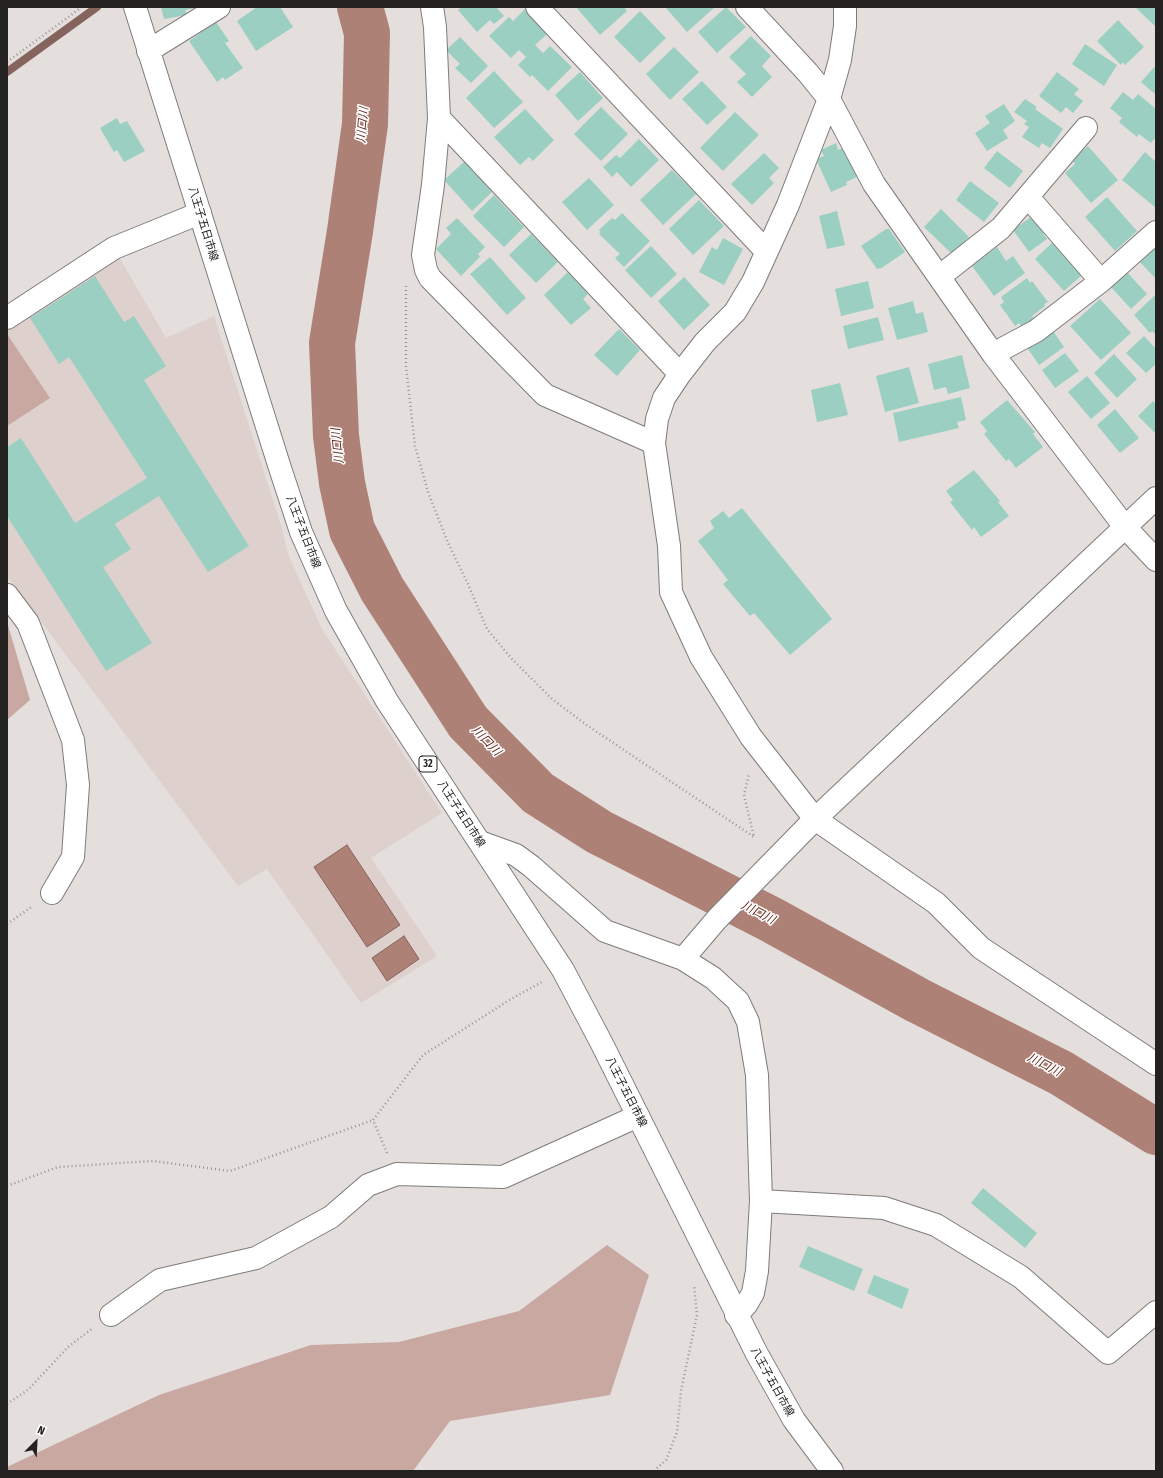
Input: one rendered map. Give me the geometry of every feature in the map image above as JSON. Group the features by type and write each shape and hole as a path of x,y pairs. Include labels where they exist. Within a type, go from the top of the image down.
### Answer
{"street":[{"name":"八王子五日市線","path":"135,7 301,532 336,611 387,701 563,970 638,1116 736,1315 794,1420 832,1471"},
{"path":"148,51 219,7"},
{"path":"432,7 435,27 439,118 433,185 424,238 423,255 426,270 430,278 545,395 654,443"},
{"path":"537,7 766,251"},
{"path":"747,7 808,73 829,99 874,184 994,354 1126,527 1156,560"},
{"path":"845,7 845,26 840,60 829,99 788,205 753,282 735,312 705,342 680,374 664,398 657,420 654,443 669,546 671,592 701,657 751,737 815,819 936,903 980,948 1156,1064"},
{"path":"439,118 680,374"},
{"path":"939,276 1001,228 1086,128"},
{"path":"1028,197 1101,281"},
{"path":"7,318 114,248 200,213"},
{"path":"994,354 1036,331 1101,281 1156,232"},
{"path":"683,959 717,919 815,819 1156,498"},
{"path":"7,594 28,623 73,740 78,784 73,857 52,893"},
{"path":"480,842 516,855 531,866 605,931 683,959 713,978 738,1001 748,1022 757,1075 761,1201 757,1271 753,1292 746,1305 736,1315"},
{"path":"111,1315 160,1280 256,1258 331,1217 368,1185 397,1174 503,1177 638,1116"},
{"path":"761,1201 884,1208 936,1225 1020,1276 1108,1353 1156,1312"}],"path":[{"path":"7,62 82,7"},
{"path":"407,282 405,304 406,366 415,446 428,492 448,543 468,584 487,629 511,658 552,699 588,726 754,837 744,795 750,770 768,760"},
{"path":"7,924 52,893"},
{"path":"7,1186 58,1167 153,1161 230,1171 373,1120 423,1055 512,999 563,970"},
{"path":"373,1120 397,1174"},
{"path":"654,1471 666,1460 677,1432 681,1391 697,1315 692,1265 708,1257"},
{"path":"7,1404 29,1389 68,1346 111,1315"}],"shaded area":[{"path":"114,248 166,338 214,316 282,528 288,554 322,629 442,813 371,858 437,956 361,1003 267,869 238,886 7,576 7,322"},
{"path":"7,334 50,398 7,426"},
{"path":"7,622 30,700 7,720"},
{"path":"347,845 400,925 367,947 314,867"},
{"path":"404,936 419,959 387,981 372,958"},
{"path":"607,1245 649,1275 610,1395 450,1421 413,1471 7,1471 7,1467 159,1395 311,1345 399,1342 519,1311"}],"building":[{"path":"161,7 195,8 185,10 187,15 164,19"},
{"path":"257,7 280,7 293,27 256,51 237,21"},
{"path":"462,7 496,7 504,16 494,24 490,20 477,32 458,10"},
{"path":"576,7 624,7 627,11 600,35"},
{"path":"665,7 715,7 687,32"},
{"path":"726,7 746,27 717,53 698,32"},
{"path":"1156,7 1156,27 1136,8"},
{"path":"525,9 547,34 535,45 543,53 550,46 572,67 548,91 532,75 530,77 518,65 526,57 519,50 511,58 489,36 509,17 513,21"},
{"path":"640,11 666,38 640,63 614,37"},
{"path":"1118,20 1144,47 1125,65 1123,62 1121,65 1097,41"},
{"path":"216,22 229,41 225,43 243,68 225,80 223,77 217,82 189,41"},
{"path":"751,36 771,56 762,66 772,77 752,97 737,82 746,74 729,57"},
{"path":"460,37 488,66 471,83 455,68 460,64 446,50"},
{"path":"1085,44 1117,65 1104,86 1072,64"},
{"path":"674,47 699,72 670,100 646,74"},
{"path":"1156,65 1156,95 1141,82"},
{"path":"494,71 523,102 494,128 466,98"},
{"path":"580,72 603,98 578,121 555,95"},
{"path":"1057,72 1079,89 1074,94 1083,101 1073,113 1066,107 1061,113 1039,96"},
{"path":"702,81 727,107 707,125 682,99"},
{"path":"1123,92 1133,100 1138,94 1156,109 1156,137 1151,143 1139,134 1137,137 1119,122 1122,118 1110,108"},
{"path":"1025,99 1037,107 1035,109 1063,129 1050,148 1042,143 1039,148 1022,137 1029,127 1024,124 1027,121 1014,112"},
{"path":"1004,104 1015,121 1003,130 1008,138 987,151 975,133 990,123 985,116"},
{"path":"601,107 628,134 601,161 574,134"},
{"path":"525,109 554,140 533,161 529,157 520,165 494,137"},
{"path":"735,112 759,135 723,171 700,148"},
{"path":"117,118 120,124 127,121 145,151 124,162 117,150 114,152 100,128"},
{"path":"639,139 659,160 631,187 617,172 612,177 603,167 616,155 620,158"},
{"path":"836,143 838,150 843,148 857,177 846,182 847,185 831,192 816,159 824,156 821,150"},
{"path":"1088,146 1118,180 1091,203 1065,173 1075,164 1072,160"},
{"path":"997,151 1023,171 1010,188 984,168"},
{"path":"1145,152 1156,162 1156,208 1122,180"},
{"path":"764,153 779,168 769,178 774,183 752,205 731,184"},
{"path":"465,161 492,192 472,211 444,180"},
{"path":"672,170 696,194 663,225 640,200"},
{"path":"589,178 614,205 587,230 562,202"},
{"path":"970,181 999,203 984,222 956,200"},
{"path":"494,195 524,227 504,247 473,216"},
{"path":"1107,197 1137,231 1115,251 1085,217"},
{"path":"699,200 724,226 693,255 669,229"},
{"path":"941,209 969,237 952,254 924,227"},
{"path":"837,211 845,245 827,249 819,216"},
{"path":"1039,211 1051,228 1043,234 1047,239 1029,252 1013,230"},
{"path":"622,213 650,241 624,267 615,258 620,254 599,234 601,232 599,230 612,218 615,220"},
{"path":"457,218 485,247 478,254 480,257 461,276 436,249 451,234 446,228"},
{"path":"886,229 889,229 905,252 880,269 877,269 861,246"},
{"path":"531,234 558,262 536,283 509,255"},
{"path":"1058,237 1084,273 1064,291 1035,259"},
{"path":"723,238 743,249 724,285 699,272 712,247 717,250"},
{"path":"651,246 677,274 651,298 625,270"},
{"path":"1156,246 1156,279 1140,262"},
{"path":"997,247 1006,261 1013,256 1025,273 994,296 972,266"},
{"path":"490,257 526,298 507,315 470,274"},
{"path":"1126,271 1147,294 1131,309 1110,286"},
{"path":"568,272 588,294 583,299 591,308 571,325 544,295"},
{"path":"95,276 124,322 134,316 166,366 144,380 249,546 208,572 159,496 115,524 131,549 103,567 152,643 106,671 7,516 7,447 21,438 75,523 147,478 69,357 59,364 30,318"},
{"path":"684,277 710,305 684,330 658,301"},
{"path":"1027,278 1030,283 1032,281 1048,302 1032,316 1034,319 1022,327 1019,323 1015,326 1000,305 1004,302 1001,297"},
{"path":"868,281 874,308 841,316 835,289"},
{"path":"1156,294 1156,335 1152,331 1150,333 1134,315"},
{"path":"1100,299 1131,333 1101,360 1070,326"},
{"path":"913,301 916,314 923,312 928,332 897,340 888,308"},
{"path":"878,317 884,340 848,349 843,326"},
{"path":"1051,328 1064,347 1039,365 1026,346"},
{"path":"619,329 640,350 617,376 594,355"},
{"path":"1144,336 1156,349 1156,364 1146,373 1126,353"},
{"path":"1065,353 1079,371 1055,388 1042,370"},
{"path":"1114,354 1137,379 1117,398 1094,373"},
{"path":"962,355 970,388 948,394 946,387 934,390 928,364"},
{"path":"909,367 919,403 885,412 876,376"},
{"path":"1087,376 1110,403 1091,419 1068,392"},
{"path":"840,383 848,415 817,422 811,390"},
{"path":"961,397 966,420 957,422 959,428 899,442 893,413"},
{"path":"1007,400 1035,432 1033,434 1043,447 1016,468 1009,459 1006,461 984,434 987,431 980,422"},
{"path":"1153,401 1156,404 1156,434 1138,416"},
{"path":"1115,409 1139,438 1120,453 1097,425"},
{"path":"974,470 1000,501 998,502 1009,516 981,537 974,527 972,530 950,502 953,500 946,491"},
{"path":"742,508 832,619 790,655 754,613 750,616 723,584 728,580 698,541 714,528 710,521 723,511 729,518"},
{"path":"983,1188 1037,1233 1025,1248 971,1203"},
{"path":"808,1246 863,1269 854,1291 799,1267"},
{"path":"874,1275 909,1289 902,1309 867,1293"}],"waterway":[{"path":"7,72 97,7"},
{"name":"川口川","path":"360,7 367,33 365,124 332,343 336,436 342,483 352,530 382,589 468,722 538,793 599,832 770,919 917,1000 1061,1073 1156,1132"}]}
